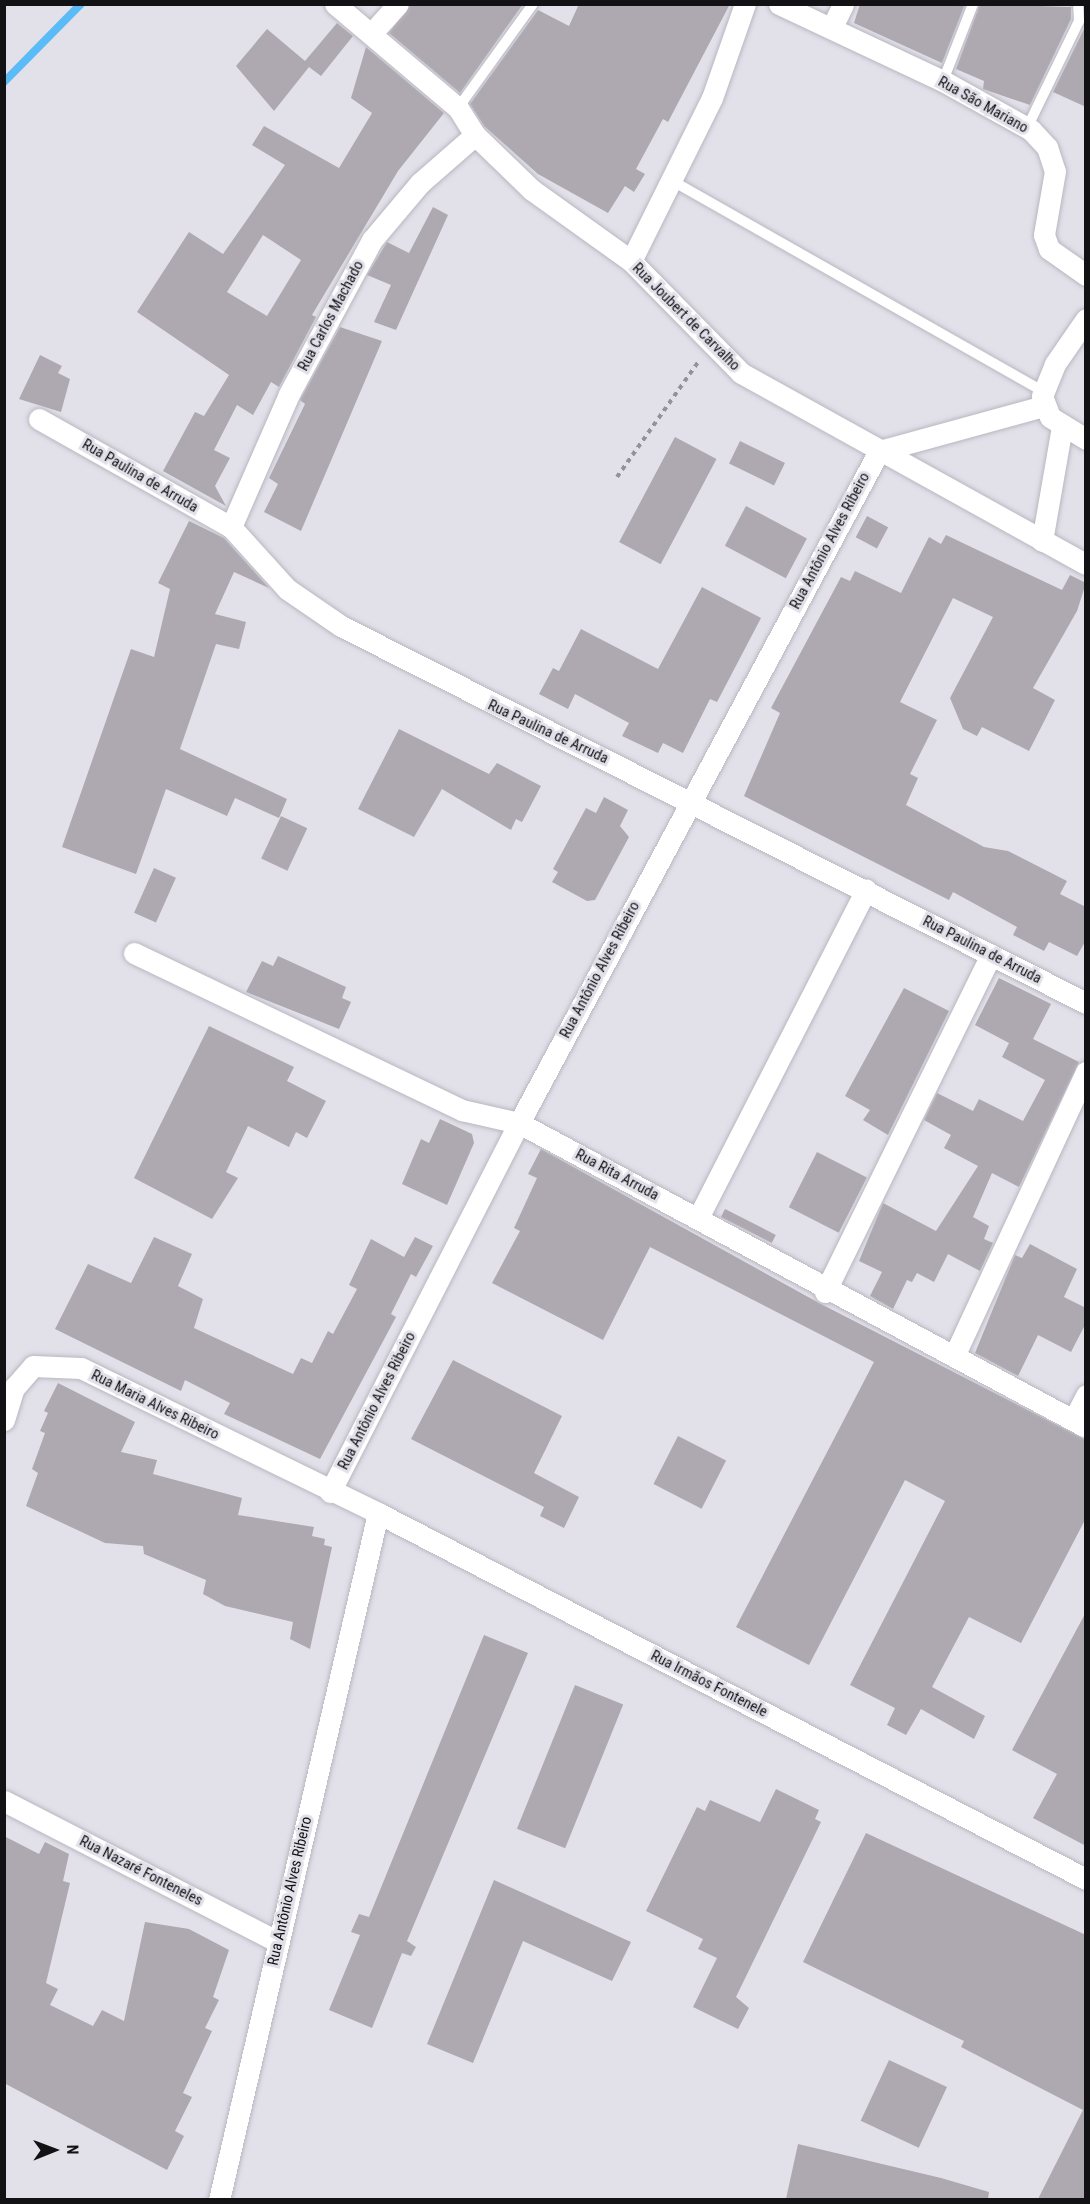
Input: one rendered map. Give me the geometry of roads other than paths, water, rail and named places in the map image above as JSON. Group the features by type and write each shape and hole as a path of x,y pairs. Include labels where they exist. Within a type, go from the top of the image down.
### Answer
{"street":[{"name":"Rua Joubert de Carvalho","path":"335,4 458,108 475,135 532,190 631,261 741,373 879,452 1086,564"},
{"path":"371,34 398,4"},
{"path":"631,261 726,66 745,4"},
{"name":"Rua São Mariano","path":"779,4 943,81 1027,128 1047,147 1055,171 1044,235 1049,249 1086,275"},
{"path":"831,27 843,4"},
{"name":"Rua Carlos Machado","path":"231,527 289,394 372,240 420,183 475,135"},
{"path":"879,452 1043,398 1086,319"},
{"path":"1043,398 1062,426 1086,439"},
{"name":"Rua Paulina de Arruda","path":"39,419 231,527 287,589 341,626 691,799 1086,1003"},
{"path":"1042,541 1062,426"},
{"name":"Rua Antônio Alves Ribeiro","path":"330,1492 519,1123 879,452"},
{"path":"698,1218 866,890"},
{"name":"Rua Rita Arruda","path":"134,953 462,1110 519,1123 698,1218 825,1292 955,1354 1080,1423"},
{"path":"825,1292 991,954"},
{"path":"955,1354 1086,1072"},
{"name":"Rua Maria Alves Ribeiro","path":"4,1420 21,1375 33,1366 63,1364 330,1492"},
{"path":"1080,1423 1086,1395"},
{"name":"Rua Irmãos Fontenele","path":"330,1492 378,1513 1086,1879"},
{"name":"Rua Antônio Alves Ribeiro","path":"219,2199 378,1513"},
{"name":"Rua Nazaré Fonteneles","path":"4,1801 278,1942"}],"lane":[{"path":"458,108 533,4"},
{"path":"943,81 973,4"},
{"path":"1027,128 1079,21 1078,4"},
{"path":"671,180 1043,398"}],"waterway":[{"path":"4,82 81,4"}]}
